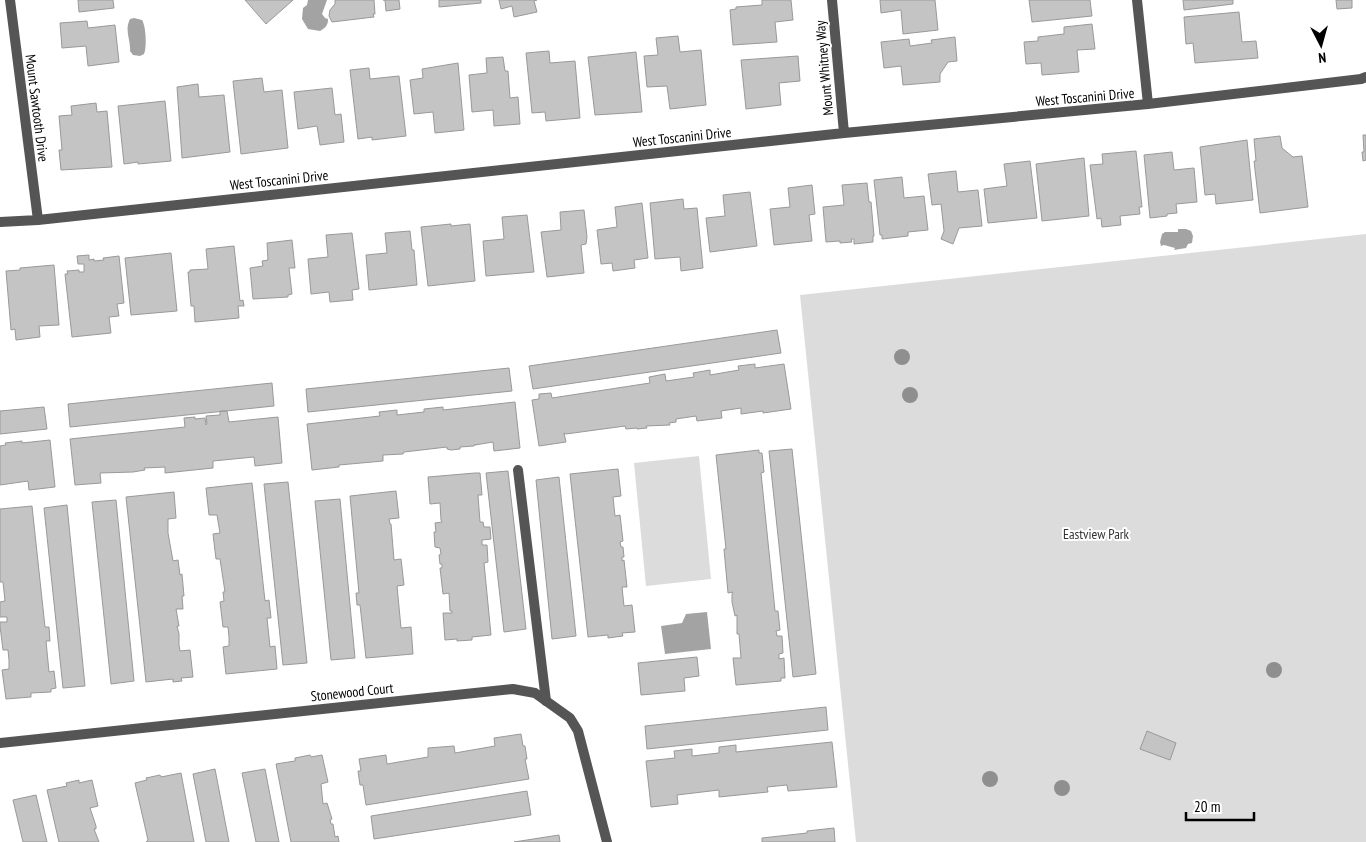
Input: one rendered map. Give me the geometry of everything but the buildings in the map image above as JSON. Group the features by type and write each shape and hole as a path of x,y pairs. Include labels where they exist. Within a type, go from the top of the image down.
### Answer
{"street":[{"name":"Mount Sawtooth Drive","path":"10,0 38,220"},
{"name":"Mount Whitney Way","path":"832,0 844,133"},
{"path":"1137,0 1148,104"},
{"name":"West Toscanini Drive","path":"0,222 38,220 844,133 1148,104 1366,77"},
{"path":"518,470 546,701"},
{"name":"Stonewood Court","path":"0,743 514,689 535,693 570,718 578,731 607,842"}],"green space":[{"name":"Eastview Park","path":"1366,234 1366,842 856,842 800,295"},
{"path":"699,456 711,579 646,586 634,463"}],"shaded area":[{"path":"308,0 327,0 322,14 328,19 325,28 320,31 308,29 302,19 303,8 307,5"},
{"path":"130,19 142,20 145,32 145,51 140,56 133,55 130,51 128,23"},
{"path":"1178,229 1191,231 1193,236 1192,243 1188,244 1186,248 1174,250 1175,248 1161,246 1162,234 1165,232 1178,232"},
{"path":"707,612 711,649 665,654 661,626 682,623 686,614"}]}
